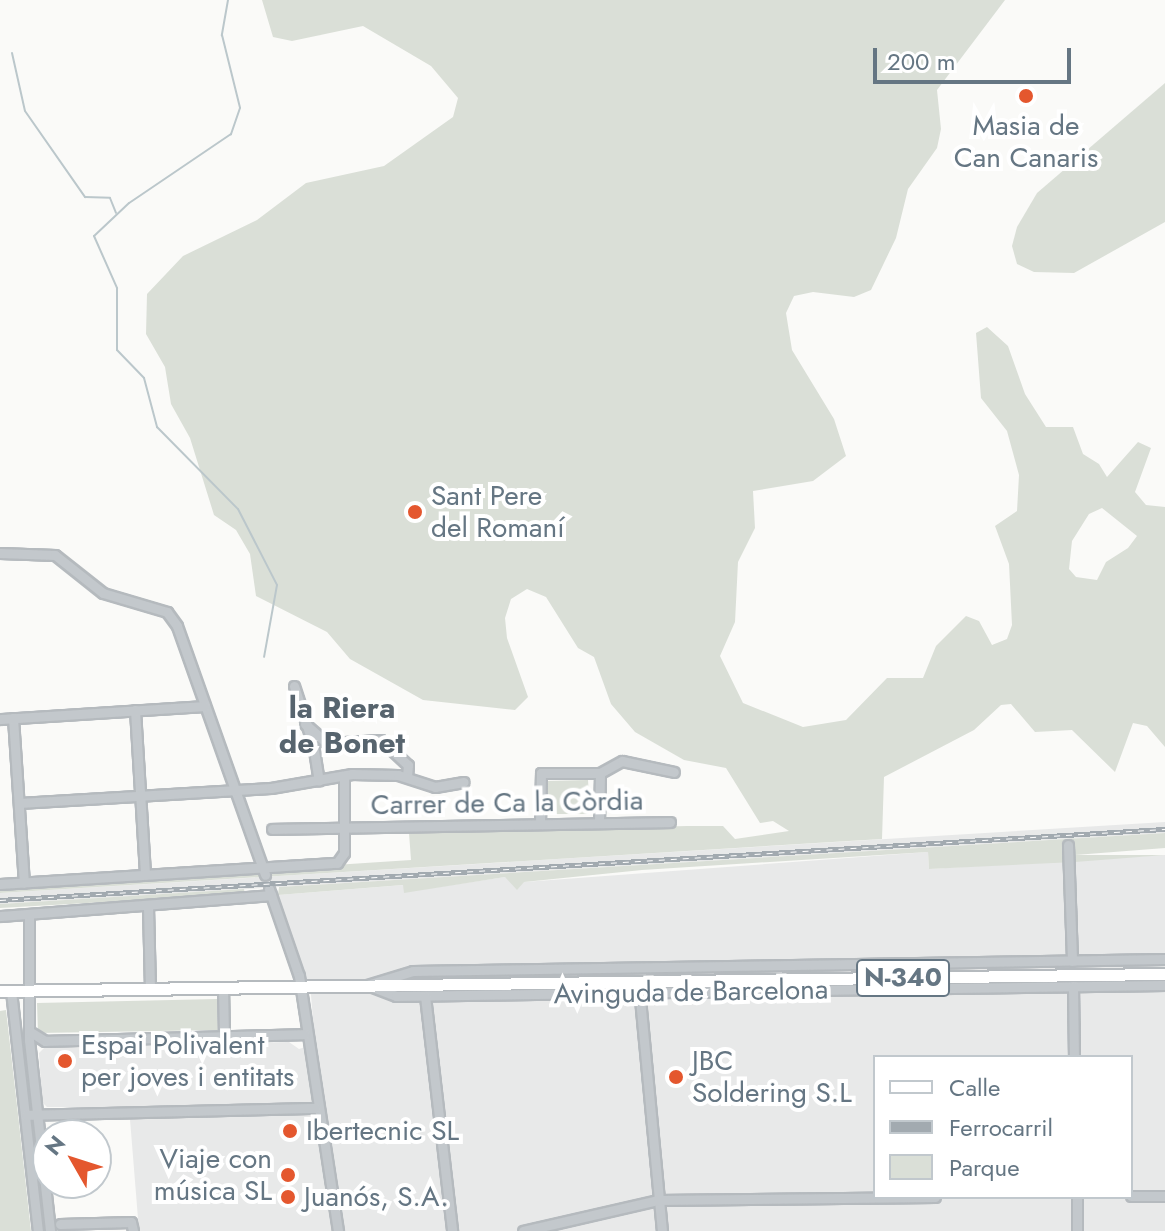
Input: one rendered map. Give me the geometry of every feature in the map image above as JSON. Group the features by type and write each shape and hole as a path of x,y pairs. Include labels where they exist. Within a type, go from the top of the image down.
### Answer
{"main road":[{"name":"Avinguda de Barcelona","path":"5,991 299,985 367,985 408,991 1165,974"}],"street":[{"path":"0,553 55,555 103,593 161,608 177,626 264,871"},
{"path":"294,686 319,781"},
{"path":"0,719 205,706"},
{"path":"135,710 145,875"},
{"path":"13,718 24,883"},
{"path":"305,724 327,743 381,740 408,765 407,777"},
{"path":"540,824 541,773 600,773 622,761 674,772"},
{"path":"599,822 600,773"},
{"path":"19,803 271,788 344,776 407,777 435,787 464,782"},
{"path":"0,884 264,871 341,860 344,776"},
{"name":"Carrer de Ca la Còrdia","path":"272,829 670,822"},
{"path":"1068,845 1072,961"},
{"path":"0,916 148,907 270,892 299,985 316,1108 338,1231"},
{"path":"148,907 150,988"},
{"path":"29,915 29,1031 38,1231"},
{"name":"Avinguda de Barcelona","path":"367,985 381,977 424,971 1165,959"},
{"path":"408,991 410,975 424,971"},
{"name":"Avinguda de Barcelona","path":"408,991 425,996 639,987 1165,985"},
{"path":"1073,986 1074,1055"},
{"path":"223,987 224,1036"},
{"path":"639,987 662,1231"},
{"path":"5,991 32,1115 50,1231"},
{"path":"425,996 452,1231"},
{"path":"29,1031 45,1041 305,1034"},
{"path":"32,1115 316,1108"},
{"path":"1133,1196 1165,1196"},
{"path":"523,1231 658,1200 873,1198"},
{"path":"1077,1199 1077,1231"},
{"path":"60,1224 129,1222 133,1231"}],"shaded area":[{"path":"1165,822 1165,833 0,904 0,893"},
{"path":"928,852 929,869 1165,855 1165,1231 139,1231 129,1107 47,1107 42,1102 39,1053 45,1047 289,1042 299,1049 315,1044 311,995 278,895 404,885 405,892 505,877 524,882"}],"green space":[{"path":"262,0 1005,0 937,90 941,129 937,148 908,189 896,238 871,290 854,297 813,292 794,296 786,313 792,350 834,419 846,456 813,481 753,491 755,528 738,562 735,622 720,656 743,703 803,727 846,720 887,678 923,678 936,646 966,616 979,621 992,645 1007,639 1012,625 1009,564 995,526 1017,511 1019,475 1007,431 981,398 976,333 987,327 1008,346 1025,394 1046,427 1073,427 1083,454 1099,464 1107,477 1138,442 1151,448 1135,492 1146,505 1165,507 1165,747 1147,726 1133,723 1115,772 1072,730 1035,732 1011,704 1001,705 974,730 884,777 882,839 0,893 0,887 411,860 409,833 723,826 735,839 789,831 773,821 760,823 726,768 684,760 635,732 611,704 594,657 578,648 546,597 527,589 511,599 505,618 507,638 528,697 515,710 423,700 350,659 327,632 256,596 250,554 236,530 214,515 190,438 171,404 165,367 146,334 147,294 183,256 257,220 306,183 384,166 453,117 458,98 431,66 363,26 292,41 273,37","holes":["1102,508 1137,536 1128,548 1106,562 1097,580 1076,577 1069,569 1072,541 1089,514"]},
{"path":"1165,83 1165,222 1074,273 1034,272 1017,264 1012,246 1017,227 1037,193"},
{"path":"588,780 590,814 547,814 547,781"},
{"path":"1165,833 1165,848 1075,855 1165,855 1075,862 929,869 928,852 642,870 524,882 517,890 505,877 404,893 403,885 278,895 279,887"},
{"path":"244,889 245,894 0,908 0,904"},
{"path":"217,999 218,1030 38,1033 37,1003"},
{"path":"6,1010 31,1231 0,1231 0,1011"}],"waterway":[{"path":"228,0 222,35 240,108 231,134 129,203 94,236 117,288 117,350 144,378 157,427 238,509 277,585 264,657"},
{"path":"12,53 25,111 85,197 110,198 116,213"}],"railway":[{"path":"0,900 1165,829"}],"place":[{"name":"Masia de Can Canaris","path":"1026,96"},
{"name":"Sant Pere del Romaní","path":"415,512"},
{"name":"Espai Polivalent per joves i entitats","path":"65,1061"},
{"name":"JBC Soldering S.L","path":"676,1077"},
{"name":"Ibertecnic SL","path":"290,1131"},
{"name":"Viaje con música SL","path":"288,1175"},
{"name":"Juanós, S.A.","path":"288,1197"}],"district":[{"name":"la Riera de Bonet","path":"342,725"}]}
